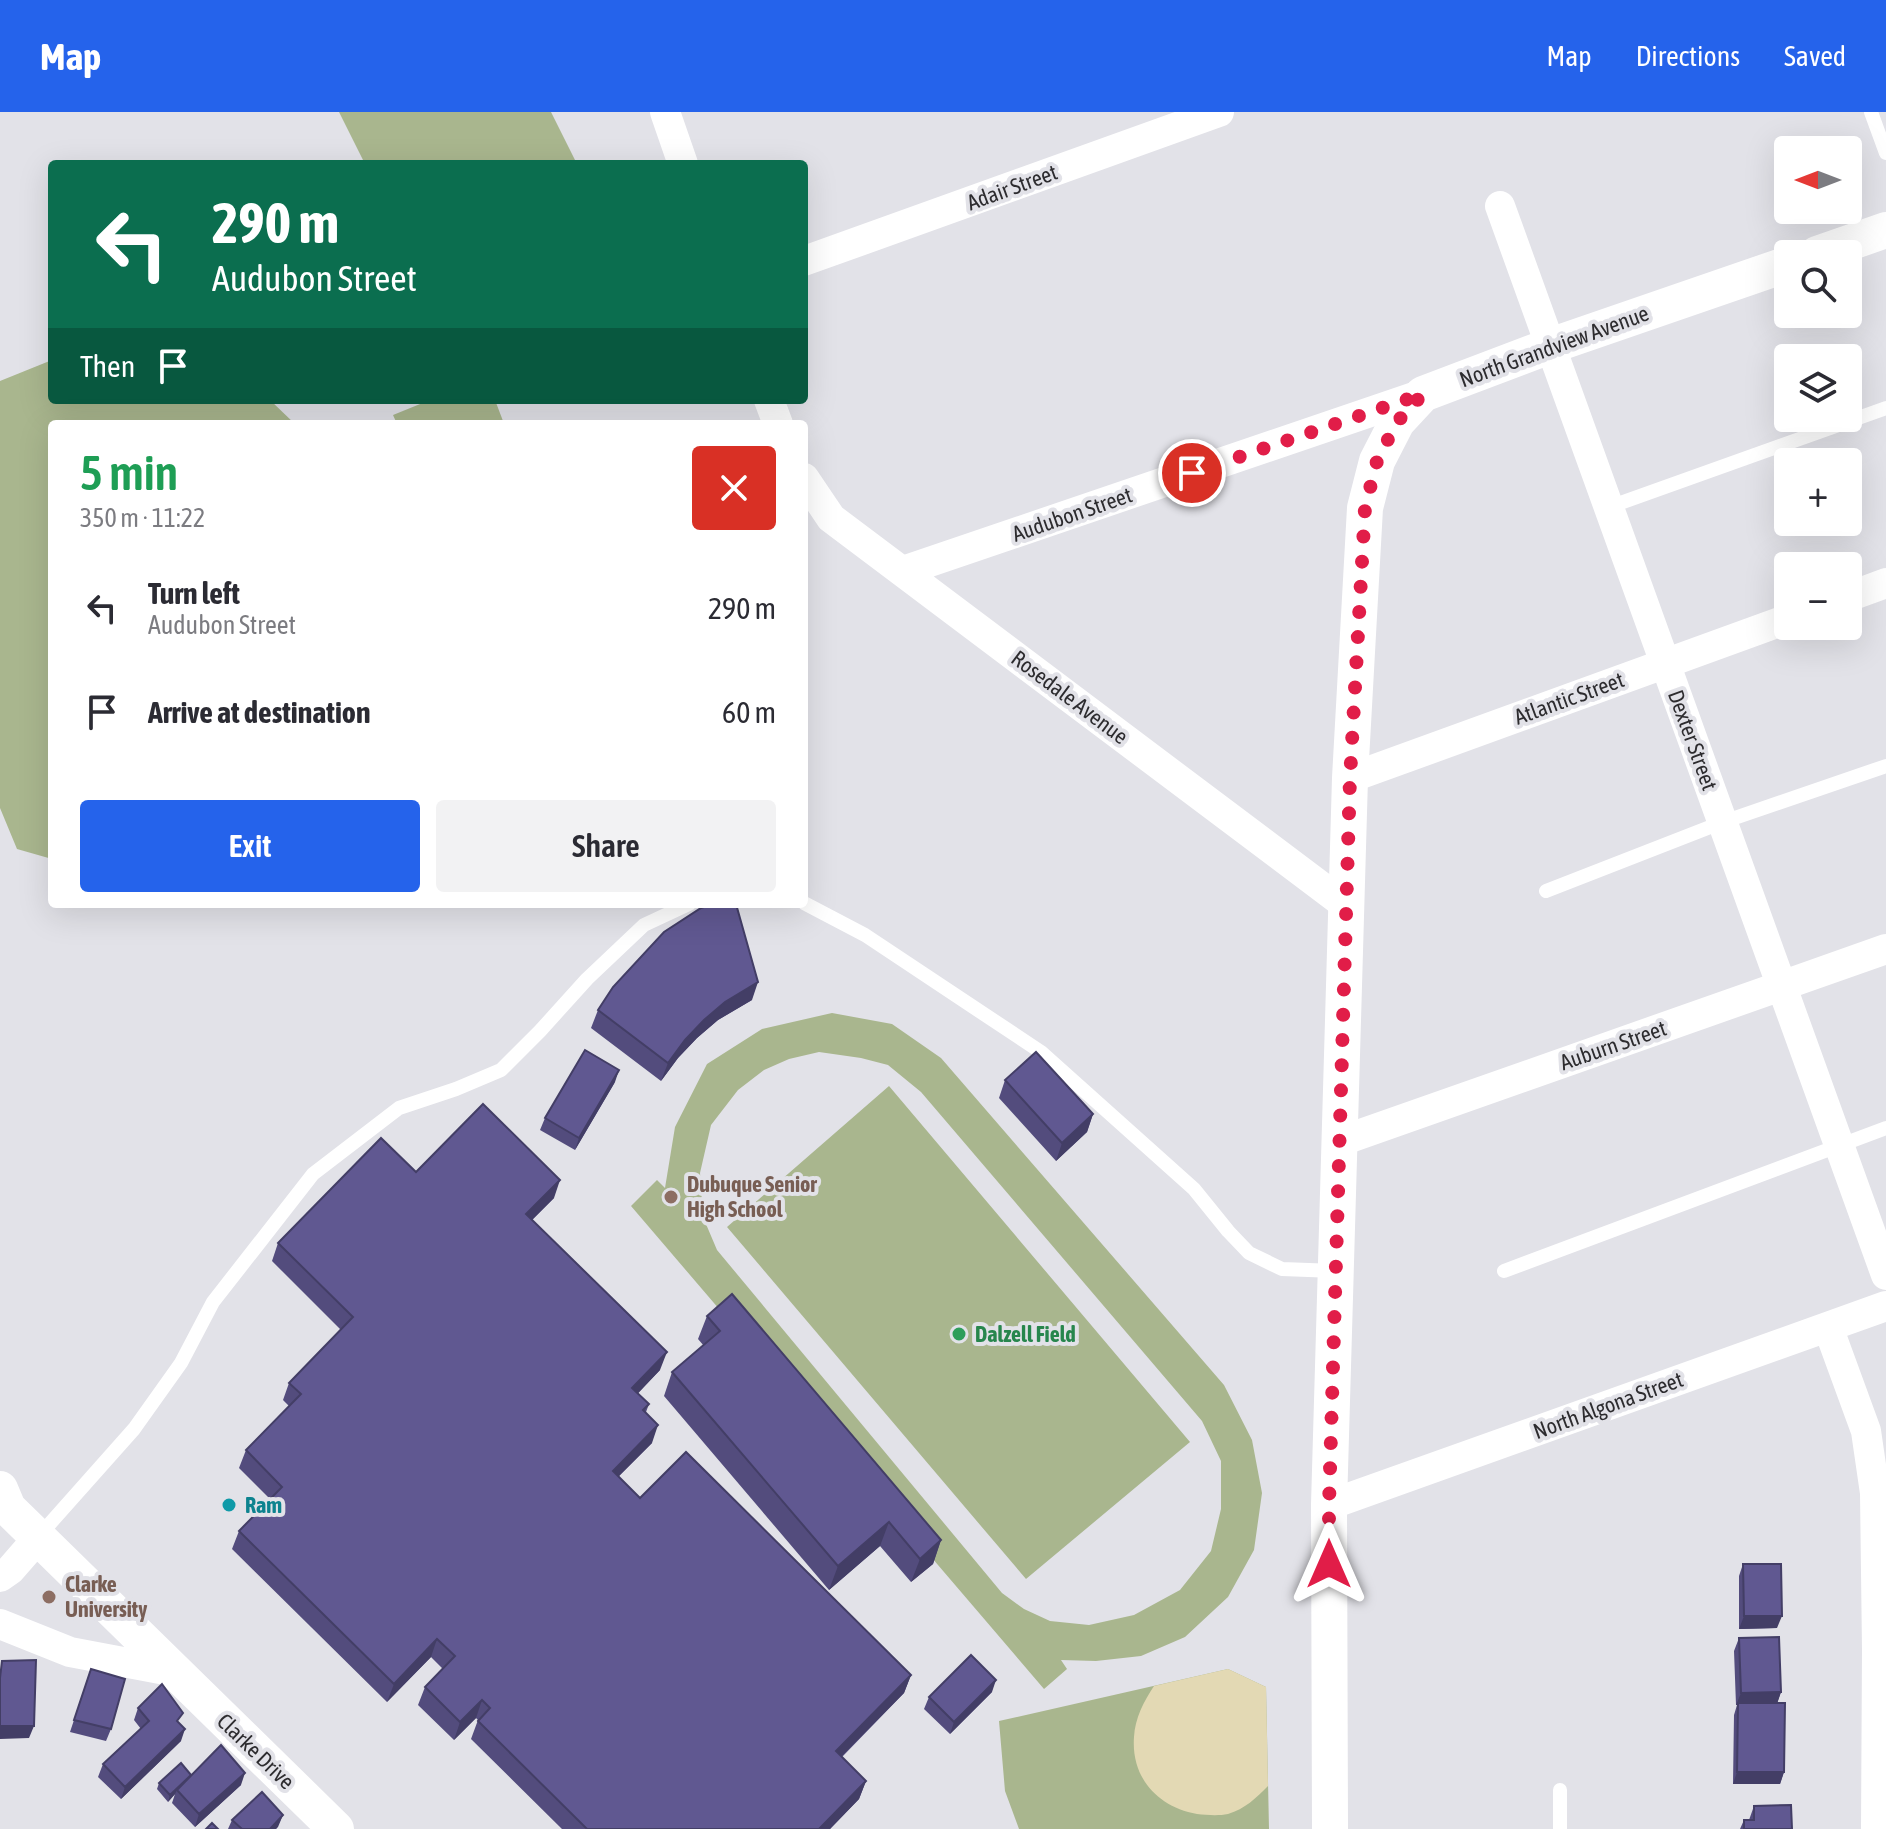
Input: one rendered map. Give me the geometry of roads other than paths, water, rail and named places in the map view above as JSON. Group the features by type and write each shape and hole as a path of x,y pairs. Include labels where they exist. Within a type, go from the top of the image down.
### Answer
{"street":[{"path":"665,112 682,160"},
{"name":"Adair Street","path":"808,260 1219,112"},
{"name":"Dexter Street","path":"1500,206 1886,1275"},
{"path":"1857,240 1886,230"},
{"name":"North Grandview Avenue","path":"1330,1829 1329,1505 1350,778 1365,508 1377,461 1397,422 1423,394 1550,346 1774,269"},
{"name":"Audubon Street","path":"903,571 1423,394"},
{"name":"Rosedale Avenue","path":"808,484 831,518 1347,906"},
{"path":"1862,592 1886,583"},
{"name":"Atlantic Street","path":"1350,778 1774,624"},
{"name":"Auburn Street","path":"1341,1141 1886,949"},
{"name":"North Algona Street","path":"1329,1505 1886,1306"},
{"path":"1828,1327 1866,1431 1880,1491 1882,1648 1876,1829"},
{"name":"Clarke Drive","path":"0,1489 8,1508 336,1829"},
{"path":"0,1577 38,1538"},
{"path":"0,1624 70,1652 176,1672"}],"lane":[{"path":"1871,112 1886,153"},
{"path":"1609,507 1886,408"},
{"path":"1546,891 1723,822 1886,766"},
{"path":"808,905 865,935 1041,1052 1194,1189 1249,1253 1282,1269 1337,1271"},
{"path":"38,1538 134,1429 181,1363 213,1302 313,1174 399,1108 501,1070 587,979 644,925 680,908"},
{"path":"1504,1271 1886,1128"},
{"path":"1560,1790 1560,1829"}],"place":[{"name":"Dubuque Senior High School","path":"671,1197"},
{"name":"Dalzell Field","path":"959,1334"},
{"name":"Ram","path":"229,1505"},
{"name":"Clarke University","path":"49,1597"}]}
